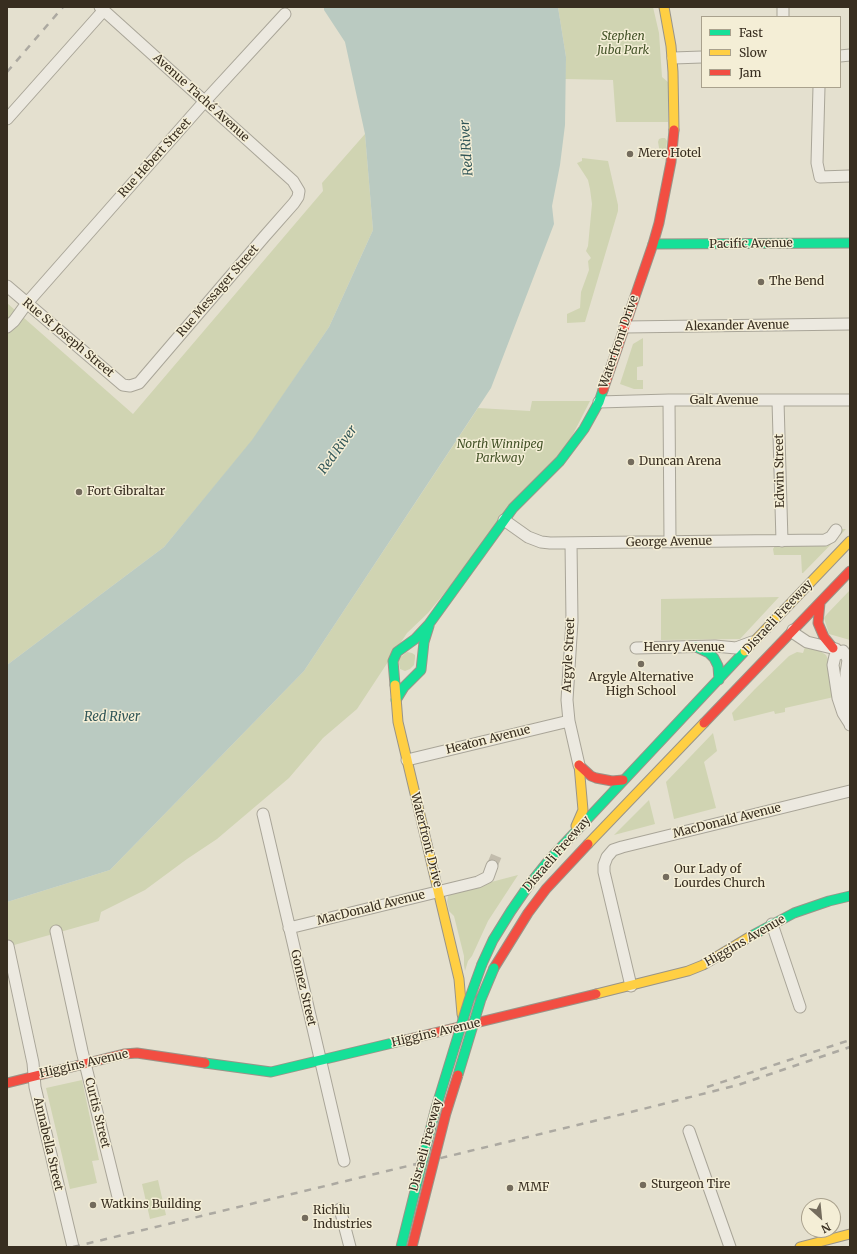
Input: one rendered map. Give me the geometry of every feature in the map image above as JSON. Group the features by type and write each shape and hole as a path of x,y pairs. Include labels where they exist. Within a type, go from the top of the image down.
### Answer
{"main road":[{"name":"Waterfront Drive","path":"465,1026 462,1014 459,979 398,722 393,658 429,624 504,520 525,495 556,465 571,447 584,429 598,402 653,244 669,178 674,131 673,58 664,7"},
{"name":"Pacific Avenue","path":"653,244 850,243"},
{"name":"Disraeli Freeway","path":"401,1247 435,1111 468,1000 482,964 498,931 520,896 541,869 574,832 850,541"},
{"path":"793,630 796,613 824,580 841,550"},
{"name":"Disraeli Freeway","path":"412,1247 446,1113 481,999 494,968 528,913 551,884 850,571"},
{"path":"820,602 818,623 820,631 842,650"},
{"name":"Waterfront Drive","path":"396,700 404,687 421,670 424,642 429,624"},
{"path":"696,647 704,650 714,658 718,666 719,680"},
{"path":"399,651 406,648 413,650 419,654 422,661"},
{"path":"393,667 395,672 401,677 414,677"},
{"path":"579,764 591,776 596,778 612,781 623,780"},
{"path":"574,832 583,810 579,764"},
{"name":"Higgins Avenue","path":"7,1082 137,1052 271,1072 688,971 698,967 794,913 829,901 850,896"},
{"name":"Waterfront Drive","path":"459,979 472,1011 475,1023"},
{"path":"800,1247 850,1234"}],"street":[{"path":"7,119 102,9"},
{"name":"Avenue Taché Avenue","path":"102,9 293,181 299,191"},
{"name":"Rue Hebert Street","path":"7,328 27,303 205,101 285,14"},
{"path":"673,58 701,57"},
{"path":"819,88 817,163 820,177 850,176"},
{"name":"Rue Messager Street","path":"130,386 139,382 294,204 298,197 299,191"},
{"name":"Rue St Joseph Street","path":"7,286 123,384 130,386"},
{"name":"Alexander Avenue","path":"624,327 850,324"},
{"path":"669,400 670,542"},
{"name":"Galt Avenue","path":"598,402 669,400 850,400"},
{"name":"Edwin Street","path":"778,401 782,541"},
{"name":"George Avenue","path":"504,520 534,540 550,543 825,540 831,537 836,530"},
{"name":"Argyle Street","path":"571,543 572,621 566,700 569,721 579,764"},
{"path":"793,630 807,642 842,650 846,655 848,660 846,690 850,725"},
{"name":"Henry Avenue","path":"636,648 715,646 736,648 754,641"},
{"name":"Heaton Avenue","path":"407,760 569,721"},
{"name":"MacDonald Avenue","path":"631,986 604,872 604,865 607,857 613,850 850,791"},
{"name":"Gomez Street","path":"263,814 344,1161"},
{"name":"MacDonald Avenue","path":"289,928 478,882 488,878 492,866"},
{"path":"772,924 800,1007"},
{"name":"Curtis Street","path":"56,931 85,1063 119,1201"},
{"name":"Annabella Street","path":"8,946 31,1055 37,1095 73,1247"},
{"path":"689,1131 730,1247"},
{"path":"340,1210 350,1247"}],"green space":[{"name":"Stephen Juba Park","path":"558,7 653,7 659,33 662,77 668,82 668,122 616,122 613,80 565,79 566,57"},
{"path":"365,134 373,230 329,327 253,440 164,547 7,665 7,303 133,414 323,191 322,183"},
{"path":"665,138 667,141 664,159 661,158 658,142 659,139"},
{"path":"582,158 608,161 618,211 585,322 567,323 567,314 580,308 581,292 589,270 588,261 591,258 586,251 588,246 592,204 588,180 577,163 582,161"},
{"path":"643,338 643,366 637,367 637,380 643,380 643,389 634,389 620,384 633,344"},
{"name":"North Winnipeg Parkway","path":"532,401 590,401 569,442 428,613 407,633 357,709 323,738 289,778 217,839 145,890 101,912 99,921 7,947 7,902 110,870 304,671 478,408 530,411"},
{"path":"837,529 846,529 803,573 801,555 774,555 773,549 775,546 823,545"},
{"path":"850,590 850,640 829,634 824,618"},
{"path":"779,597 740,639 661,640 661,599"},
{"path":"805,647 820,651 826,655 830,663 834,697 785,708 785,712 775,714 774,711 734,721 732,713 755,689 789,656 797,652 803,653"},
{"path":"407,652 415,655 415,658 414,665 405,671 400,669 398,659"},
{"path":"713,733 717,751 704,762 716,808 674,819 666,782"},
{"path":"649,800 655,824 614,835"},
{"path":"518,875 488,921 472,956 468,961 465,971 464,956 454,916 449,911 447,901 448,896 453,892"},
{"path":"82,1080 99,1160 92,1161 97,1183 70,1189 46,1088"},
{"path":"158,1180 166,1215 150,1219 142,1184"}],"water":[{"name":"Red River","path":"324,7 558,7 566,57 565,125 560,165 552,206 554,224 491,388 304,671 110,870 7,902 7,665 164,547 252,440 329,327 373,230 365,134 345,42 324,10"}],"tunnel":[{"path":"492,866 497,854"}],"railway":[{"path":"7,72 63,7"},
{"path":"707,1087 850,1040"},
{"path":"73,1247 738,1085 850,1047"}],"traffic: fast":[{"path":"653,244 850,243"},
{"path":"395,685 393,661 397,652 415,639 429,624 513,508 560,461 584,429 599,402 603,390"},
{"path":"396,700 404,687 421,670 424,642 429,626"},
{"path":"696,647 709,653 714,658 718,666 719,680"},
{"path":"482,964 493,940 511,911 549,860 745,651"},
{"path":"751,936 794,913 829,901 850,896"},
{"path":"401,1247 435,1111 469,1000 482,964"},
{"path":"458,1075 481,999 494,968"},
{"path":"205,1063 271,1072 405,1040"}],"traffic: slow":[{"path":"664,7 671,46 674,130"},
{"path":"745,651 850,541"},
{"path":"395,685 398,722 459,979 464,1022"},
{"path":"588,844 704,723"},
{"path":"576,826 583,810 579,765"},
{"path":"596,994 688,971 703,965 751,936"},
{"path":"800,1247 850,1234"}],"traffic: jam":[{"path":"603,390 659,223 671,162 674,130"},
{"path":"704,723 850,571"},
{"path":"820,603 818,623 824,637 833,648"},
{"path":"579,765 591,776 596,778 612,781 623,780"},
{"path":"494,968 528,913 546,889 588,844"},
{"path":"405,1040 596,994"},
{"path":"7,1083 124,1054 137,1053 205,1063"},
{"path":"412,1247 446,1113 458,1075"}],"place":[{"name":"Mere Hotel","path":"630,154"},
{"name":"The Bend","path":"761,282"},
{"name":"Duncan Arena","path":"631,462"},
{"name":"Fort Gibraltar","path":"79,492"},
{"name":"Argyle Alternative High School","path":"641,664"},
{"name":"Our Lady of Lourdes Church","path":"666,877"},
{"name":"Sturgeon Tire","path":"643,1185"},
{"name":"MMF","path":"510,1188"},
{"name":"Watkins Building","path":"93,1205"},
{"name":"Richlu Industries","path":"305,1218"}]}
